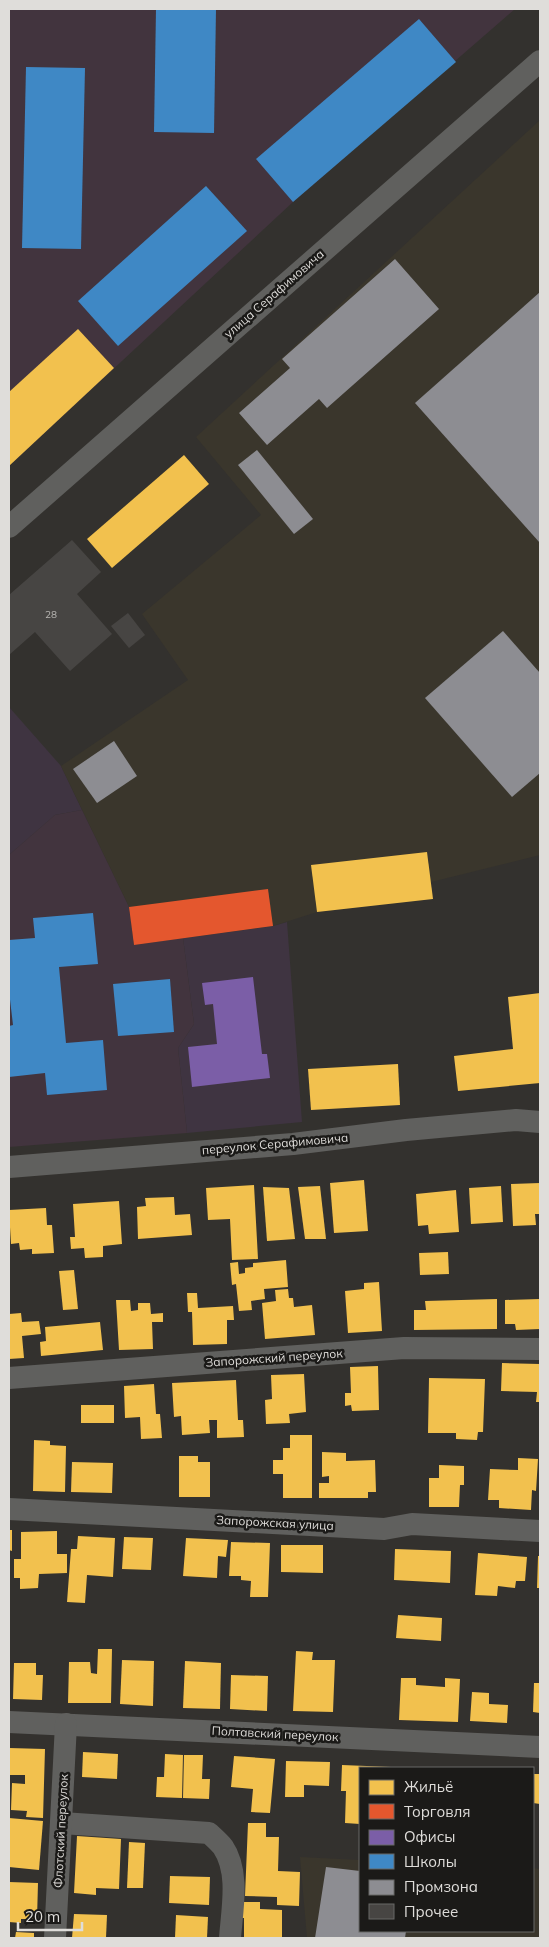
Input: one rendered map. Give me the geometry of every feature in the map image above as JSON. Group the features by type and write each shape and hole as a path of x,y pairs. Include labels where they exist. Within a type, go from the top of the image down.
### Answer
{"street":[{"name":"улица Серафимовича","path":"9,528 540,61"},
{"name":"переулок Серафимовича","path":"9,1167 293,1144 406,1130 516,1120 540,1122"},
{"name":"Запорожский переулок","path":"9,1378 404,1348 540,1349"},
{"name":"Запорожская улица","path":"9,1509 384,1529 412,1524 540,1531"},
{"name":"Полтавский переулок","path":"9,1722 540,1747"},
{"name":"Флотский переулок","path":"55,1938 66,1724"},
{"path":"62,1824 209,1833 223,1847 231,1866 233,1887 230,1938"}],"shaded area":[{"path":"9,9 515,9 293,202 9,466"},
{"path":"540,120 540,855 431,882 433,899 317,912 273,926 134,945 129,907 61,766 188,680 142,614 261,515 196,437"},
{"path":"9,707 61,766 82,810 55,815 9,855"},
{"path":"82,810 129,907 134,945 183,938 194,1024 178,1048 187,1133 9,1147 9,855 55,815"},
{"path":"287,922 302,1122 187,1133 178,1048 194,1024 183,938 273,926"},
{"path":"300,1857 359,1860 359,1932 534,1932 534,1868 540,1869 540,1938 307,1938"}],"building: Жильё":[{"path":"78,329 114,368 9,466 9,392"},
{"path":"184,455 209,484 112,568 87,539"},
{"path":"427,852 433,899 317,912 311,865"},
{"path":"540,993 540,1083 458,1091 454,1056 513,1049 508,997"},
{"path":"398,1064 400,1105 311,1110 308,1069"},
{"path":"364,1180 368,1231 334,1233 330,1183"},
{"path":"540,1183 540,1214 535,1214 536,1225 513,1226 511,1184"},
{"path":"254,1185 258,1259 232,1260 230,1219 208,1220 206,1188"},
{"path":"320,1186 326,1239 305,1239 298,1187"},
{"path":"501,1186 503,1222 471,1224 469,1188"},
{"path":"263,1187 289,1188 295,1239 267,1241"},
{"path":"456,1190 459,1232 429,1234 428,1225 418,1226 416,1194"},
{"path":"174,1197 175,1215 190,1214 192,1235 138,1239 137,1207 146,1206 145,1198"},
{"path":"119,1201 122,1244 103,1246 103,1257 85,1258 84,1248 71,1249 70,1237 75,1237 73,1204"},
{"path":"46,1208 47,1225 52,1225 54,1253 32,1254 32,1249 20,1250 19,1243 11,1244 9,1210"},
{"path":"448,1252 449,1274 420,1275 419,1253"},
{"path":"286,1260 288,1287 264,1289 265,1299 251,1301 252,1310 239,1311 236,1284 232,1285 230,1263 238,1262 239,1274 245,1273 245,1268 253,1267 253,1263"},
{"path":"74,1270 78,1309 63,1310 59,1271"},
{"path":"379,1282 382,1331 348,1333 345,1291 364,1289 364,1283"},
{"path":"288,1289 289,1298 293,1298 294,1307 312,1305 315,1335 265,1339 262,1303 276,1301 275,1290"},
{"path":"187,1293 197,1293 198,1308 233,1306 234,1320 227,1320 227,1344 193,1345 192,1312 188,1312"},
{"path":"497,1299 497,1329 414,1330 414,1310 426,1310 425,1301"},
{"path":"540,1299 540,1329 516,1330 515,1324 505,1324 505,1300"},
{"path":"116,1300 130,1300 131,1311 138,1310 138,1303 150,1303 151,1314 163,1313 163,1322 152,1322 153,1349 119,1350"},
{"path":"21,1313 22,1322 39,1321 41,1334 22,1336 24,1358 9,1359 9,1314"},
{"path":"100,1322 103,1350 41,1356 40,1342 46,1341 45,1327"},
{"path":"502,1363 540,1364 540,1402 536,1402 537,1392 501,1391"},
{"path":"378,1366 379,1410 352,1411 351,1405 345,1406 345,1393 351,1393 350,1367"},
{"path":"304,1374 306,1412 289,1414 290,1423 266,1424 265,1400 272,1399 271,1375"},
{"path":"429,1378 485,1379 483,1432 478,1432 477,1440 456,1439 456,1433 428,1433"},
{"path":"236,1380 238,1420 243,1420 244,1437 217,1438 217,1420 209,1420 210,1433 182,1435 181,1416 174,1417 172,1383"},
{"path":"154,1384 156,1414 160,1414 162,1438 141,1439 140,1417 125,1418 124,1386"},
{"path":"81,1405 114,1405 114,1423 81,1423"},
{"path":"290,1435 312,1435 312,1498 283,1498 283,1474 273,1474 273,1460 283,1460 283,1448 290,1448"},
{"path":"34,1440 50,1441 50,1445 66,1446 65,1492 33,1491"},
{"path":"322,1452 346,1453 346,1461 375,1460 376,1492 368,1492 368,1498 319,1498 319,1483 329,1483 329,1476 322,1477"},
{"path":"179,1456 198,1456 198,1462 210,1462 210,1497 179,1497"},
{"path":"518,1458 538,1459 536,1491 532,1490 531,1510 499,1508 499,1500 488,1500 490,1469 518,1470"},
{"path":"72,1462 113,1463 112,1493 71,1492"},
{"path":"439,1465 464,1466 464,1485 460,1485 459,1507 429,1507 429,1478 439,1478"},
{"path":"9,1530 12,1530 12,1551 9,1550"},
{"path":"57,1531 57,1554 67,1554 67,1573 39,1574 38,1588 20,1589 20,1578 14,1578 14,1559 21,1559 21,1532"},
{"path":"78,1536 115,1538 113,1577 87,1575 85,1603 67,1602 71,1549 77,1549"},
{"path":"124,1537 153,1538 151,1570 122,1569"},
{"path":"186,1538 228,1540 226,1557 218,1556 217,1578 183,1576"},
{"path":"231,1542 270,1543 268,1597 250,1597 251,1581 241,1580 241,1576 229,1576"},
{"path":"281,1545 323,1545 323,1573 281,1572"},
{"path":"395,1549 451,1551 450,1583 394,1580"},
{"path":"478,1553 527,1557 525,1581 516,1581 515,1588 498,1586 497,1596 475,1595"},
{"path":"538,1556 540,1556 540,1588 537,1588"},
{"path":"398,1615 442,1618 441,1641 396,1638"},
{"path":"98,1649 112,1649 111,1703 68,1703 69,1662 90,1662 91,1673 97,1674"},
{"path":"296,1651 313,1652 312,1660 335,1660 333,1712 293,1711"},
{"path":"122,1660 154,1661 153,1706 120,1704"},
{"path":"185,1661 221,1663 220,1709 183,1708"},
{"path":"14,1663 36,1663 36,1675 43,1675 42,1700 13,1699"},
{"path":"231,1675 268,1676 267,1711 230,1709"},
{"path":"401,1678 416,1678 416,1685 445,1687 445,1678 460,1679 458,1722 399,1720"},
{"path":"534,1683 540,1683 540,1713 533,1712"},
{"path":"472,1692 489,1693 489,1704 508,1705 507,1723 470,1721"},
{"path":"9,1748 45,1749 43,1818 26,1817 27,1811 11,1810 12,1783 25,1784 25,1775 9,1775"},
{"path":"83,1752 118,1754 117,1779 82,1777"},
{"path":"165,1754 183,1755 182,1798 156,1797 157,1777 164,1777"},
{"path":"184,1755 203,1755 202,1779 210,1779 209,1799 183,1798"},
{"path":"234,1756 275,1759 270,1813 251,1812 253,1789 231,1787"},
{"path":"286,1761 330,1762 329,1786 304,1785 304,1797 285,1797"},
{"path":"342,1765 391,1767 359,1767 359,1824 345,1823 346,1791 341,1791"},
{"path":"534,1774 540,1774 540,1804 534,1803"},
{"path":"9,1818 43,1821 39,1870 9,1867"},
{"path":"248,1823 266,1823 266,1837 279,1837 278,1871 300,1872 299,1906 277,1905 277,1897 245,1896"},
{"path":"77,1836 121,1839 119,1889 96,1888 96,1895 74,1893"},
{"path":"129,1842 145,1843 143,1888 127,1888"},
{"path":"170,1876 210,1877 209,1905 169,1903"},
{"path":"9,1882 38,1883 37,1919 21,1919 21,1923 9,1922"},
{"path":"242,1902 260,1902 260,1909 282,1910 282,1938 244,1938"},
{"path":"74,1914 107,1915 106,1938 72,1938"},
{"path":"176,1915 208,1917 207,1938 175,1938"},
{"path":"16,1932 34,1933 34,1938 15,1938"}],"building: Торговля":[{"path":"268,889 273,926 134,945 129,907"}],"building: Офисы":[{"path":"253,977 262,1054 267,1054 270,1078 192,1087 188,1047 217,1044 213,1004 205,1005 202,983"}],"building: Школы":[{"path":"156,9 216,9 214,133 154,132"},
{"path":"419,19 456,62 293,202 256,159"},
{"path":"26,67 85,68 81,249 22,248"},
{"path":"206,186 247,231 118,346 78,301"},
{"path":"93,913 98,964 59,967 66,1043 103,1040 107,1090 47,1095 45,1073 9,1077 9,1026 13,1025 9,991 9,940 35,938 33,918"},
{"path":"170,979 174,1032 118,1036 113,984"}],"building: Промзона":[{"path":"395,259 439,309 327,408 319,399 267,445 239,413 290,368 282,359"},
{"path":"540,292 540,543 415,403"},
{"path":"257,450 313,519 294,534 238,465"},
{"path":"503,631 540,673 540,773 512,797 425,698"},
{"path":"114,741 137,776 97,803 73,769"},
{"path":"326,1867 359,1871 359,1932 406,1932 405,1938 315,1938"}],"building: Прочее":[{"path":"72,540 101,572 77,594 112,634 70,671 35,632 9,655 9,595"},
{"path":"128,613 145,635 129,648 111,626"}]}
